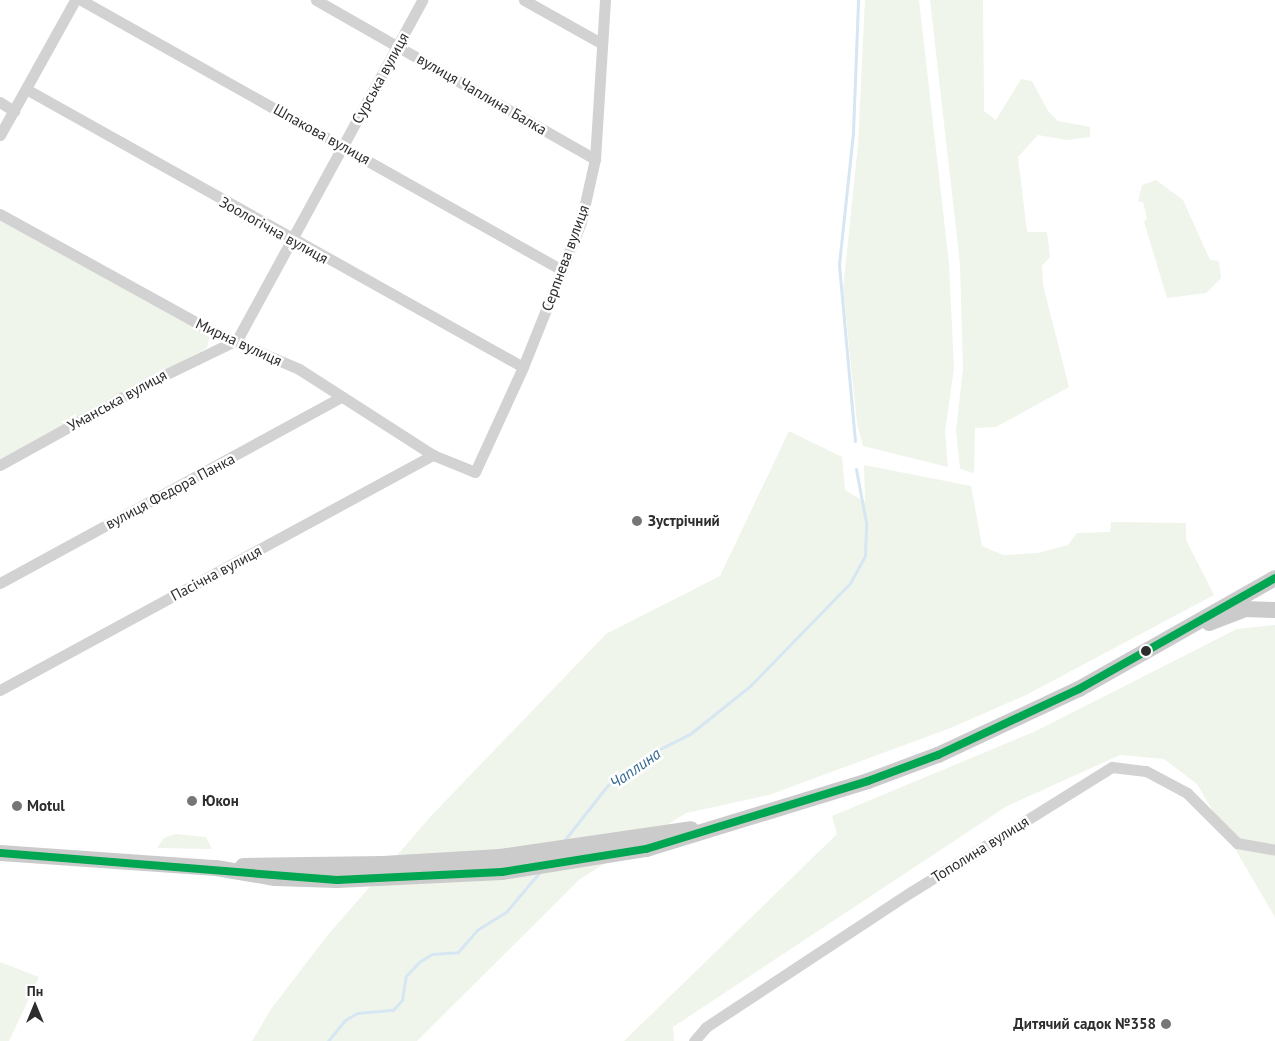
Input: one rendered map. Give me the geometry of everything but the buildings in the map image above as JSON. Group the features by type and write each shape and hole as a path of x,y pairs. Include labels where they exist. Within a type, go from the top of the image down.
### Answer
{"main road":[{"path":"0,854 216,868 306,880 493,872 646,850 868,781 938,755 1079,689 1165,642 1234,598 1275,578"},
{"path":"1165,642 1246,609 1275,610"}],"street":[{"path":"0,135 75,0"},
{"name":"Шпакова вулиця","path":"81,0 343,145 562,270"},
{"name":"вулиця Чаплина Балка","path":"316,0 595,159"},
{"name":"Сурська вулиця","path":"237,340 422,0"},
{"path":"524,0 602,43"},
{"name":"Серпнева вулиця","path":"475,472 523,367 581,222 595,159 605,0"},
{"name":"Зоологічна вулиця","path":"26,89 290,240 523,367"},
{"path":"0,102 14,111"},
{"name":"Мирна вулиця","path":"0,214 217,334 237,340 299,369 339,398 433,456 475,472"},
{"name":"Уманська вулиця","path":"0,465 148,383 237,340"},
{"name":"вулиця Федора Панка","path":"0,583 339,398"},
{"name":"Пасічна вулиця","path":"0,690 433,456"},
{"name":"Тополина вулиця","path":"694,1041 706,1027 903,897 1112,767 1146,771 1187,793 1237,843 1275,850"}],"shaded area":[{"path":"865,0 919,0 949,264 954,368 945,432 948,467 863,446 857,423 843,289 858,145"},
{"path":"930,0 983,0 984,111 996,120 1021,79 1032,81 1048,111 1058,121 1090,127 1090,137 1067,140 1038,135 1018,157 1027,232 1047,232 1050,257 1042,266 1043,285 1069,387 996,427 975,428 974,473 960,469 956,430 963,369 960,264"},
{"path":"1156,180 1183,200 1210,260 1219,261 1221,278 1206,293 1167,298 1144,222 1147,218 1143,202 1138,202 1142,185"},
{"path":"0,220 210,334 207,348 0,460"},
{"path":"789,431 842,457 845,490 865,502 864,465 971,486 982,546 1003,555 1038,553 1068,545 1077,533 1110,532 1111,522 1186,523 1186,540 1214,595 1026,695 953,727 769,795 686,813 580,879 417,1041 252,1041 271,1009 327,936 432,815 606,634 720,576"},
{"path":"1275,625 1275,917 1197,784 1164,759 1120,755 1007,806 673,1027 674,1041 624,1041 837,834 832,816 1036,731 1237,629"},
{"path":"176,834 206,837 212,849 157,848 164,838"},
{"path":"0,962 39,977 9,1041 0,1041"}],"waterway":[{"path":"855,441 839,264 853,132 858,0"},
{"name":"Чаплина","path":"563,842 607,786 652,753 690,734 750,686 850,583 865,556 866,522 856,469"},
{"name":"Чаплина","path":"328,1041 345,1020 357,1013 393,1010 402,1000 406,976 419,962 432,954 458,952 477,930 506,912 539,873"}],"transit line":[{"path":"0,853 337,880 502,872 646,849 868,781 938,755 1079,689 1275,578"}],"place":[{"name":"Зустрічний","path":"637,521"},
{"name":"Юкон","path":"192,801"},
{"name":"Motul","path":"17,806"},
{"name":"Дитячий садок №358","path":"1166,1024"}]}
